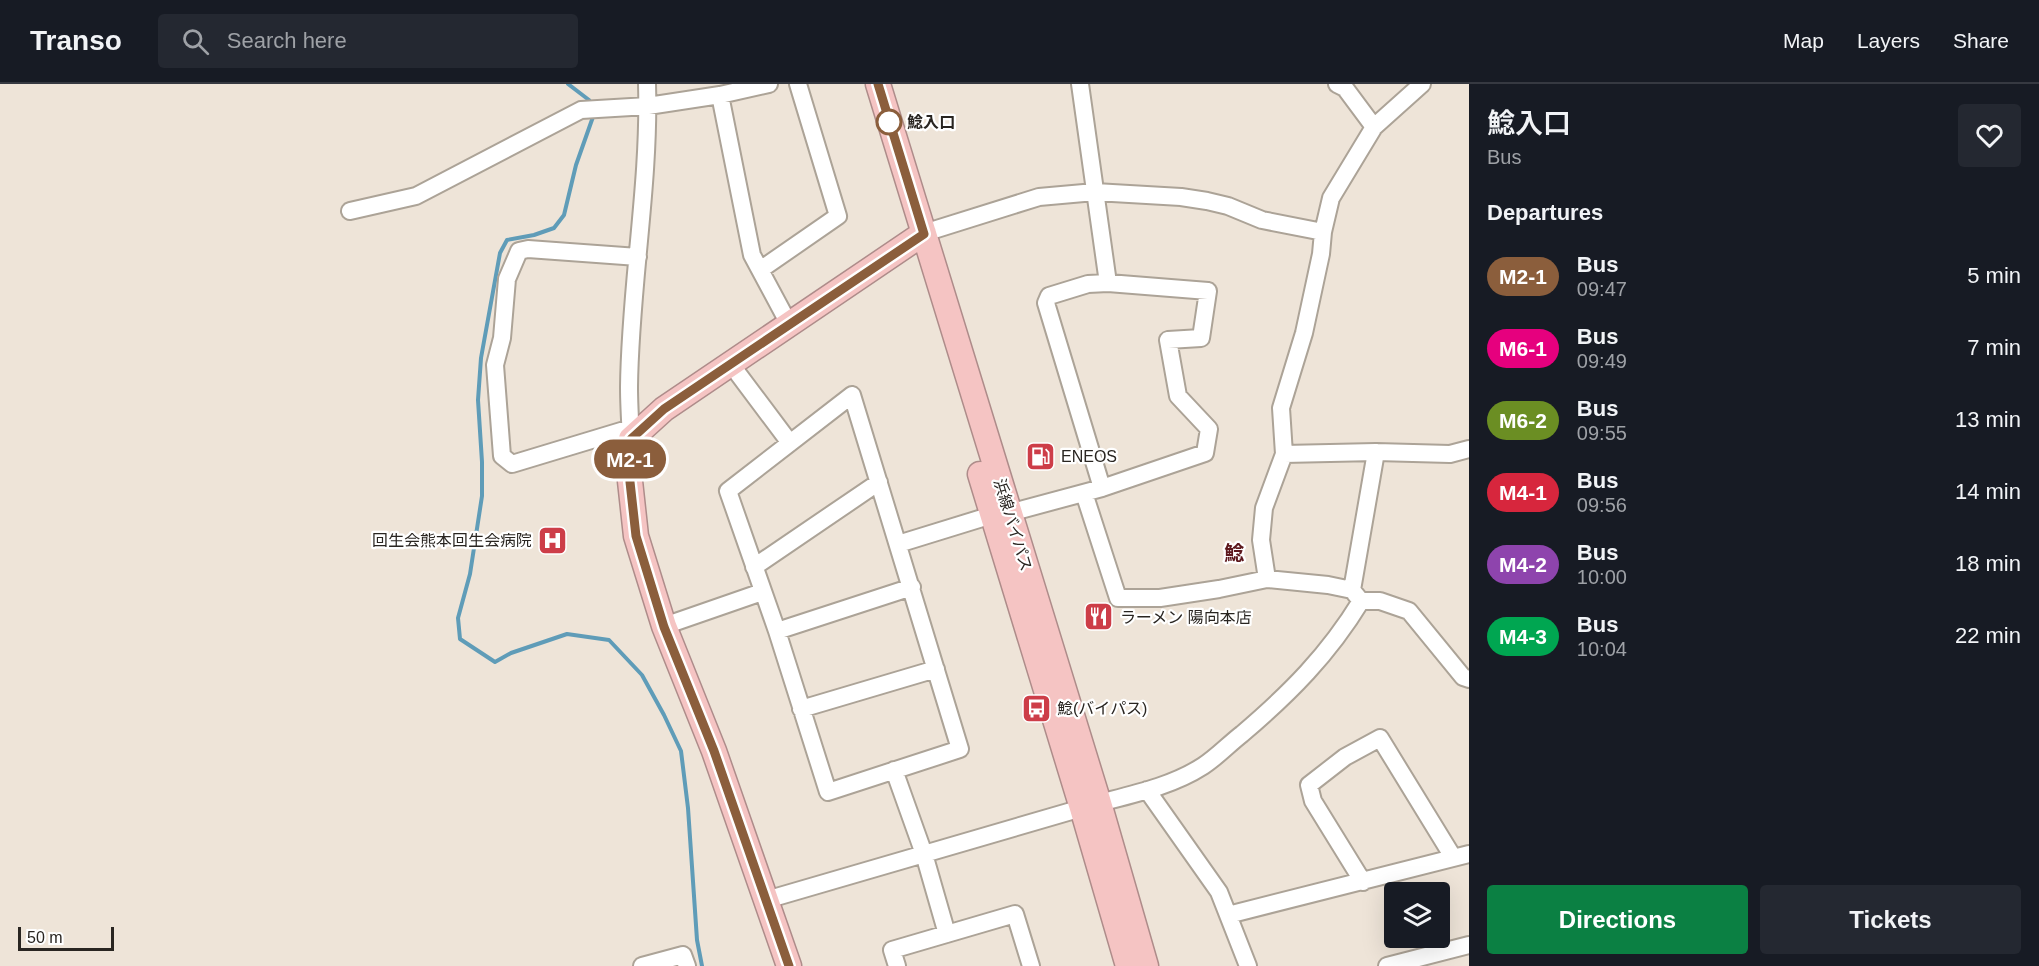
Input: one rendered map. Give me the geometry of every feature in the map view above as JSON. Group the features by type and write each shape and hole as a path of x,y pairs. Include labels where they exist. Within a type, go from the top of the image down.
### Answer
{"highway":[{"name":"浜線バイパス","path":"861,84 917,238"},
{"name":"浜線バイパス","path":"878,84 917,238 1000,514 1090,805 1146,966"},
{"path":"789,966 714,751 664,627 636,536 630,482 631,433 730,363 917,238"},
{"name":"浜線バイパス","path":"1090,805 1128,966"}],"street":[{"path":"638,257 528,249 519,251 507,279 502,338 495,365 502,456 512,464 631,433 630,377 638,257 648,106 647,84"},
{"path":"350,211 416,196 581,110 648,106 720,95 769,84"},
{"path":"760,270 838,216 798,84"},
{"path":"1080,84 1108,283"},
{"path":"1337,84 1345,88 1374,128"},
{"path":"1267,579 1261,540 1264,507 1284,454 1281,408 1304,333 1331,198 1374,128 1422,84"},
{"path":"720,95 752,255 789,324"},
{"path":"917,238 1039,197 1095,192 1181,197 1228,206 1263,220 1323,232"},
{"path":"898,544 1000,514 1102,488 1205,453 1209,429 1178,396 1168,340 1201,338 1208,291 1108,283 1088,284 1049,296 1046,303 1102,488"},
{"path":"730,363 790,443"},
{"path":"852,395 960,749 828,792 777,631 728,491 790,443 852,395"},
{"path":"1284,454 1376,452 1450,454 1469,449"},
{"path":"766,900 1148,790 1204,766 1274,706 1323,657 1357,595 1376,452"},
{"path":"754,567 879,482"},
{"path":"1084,493 1118,598 1160,598 1267,579 1328,585 1409,611 1463,677 1469,680"},
{"path":"777,631 912,587"},
{"path":"664,627 762,592"},
{"path":"801,709 936,669"},
{"path":"1228,915 1363,882 1461,856 1380,738 1345,757 1309,785 1312,801 1363,882"},
{"path":"894,770 924,854 947,934"},
{"path":"1148,790 1219,892 1248,966"},
{"path":"897,966 892,950 1015,914 1031,966"},
{"path":"1387,966 1469,945"},
{"path":"642,966 683,955 687,966"}],"waterway":[{"path":"568,84 591,104"},
{"path":"594,114 576,165 564,215 554,228 534,235 507,240 500,253 481,358 478,400 482,496 470,574 458,618 460,639 495,662 511,653 567,634 609,640 642,675 681,751 688,808 697,940 702,966"}],"bus line":[{"name":"M2-1","path":"789,966 714,751 664,627 636,536 630,482 631,439 664,409 924,234 878,84"}],"place":[{"name":"鯰入口","path":"889,122"},
{"name":"ENEOS","path":"1040,456"},
{"name":"回生会熊本回生会病院","path":"553,540"},
{"name":"ラーメン 陽向本店","path":"1099,617"},
{"name":"鯰(バイパス)","path":"1036,708"}],"district":[{"name":"鯰","path":"1234,553"}]}
